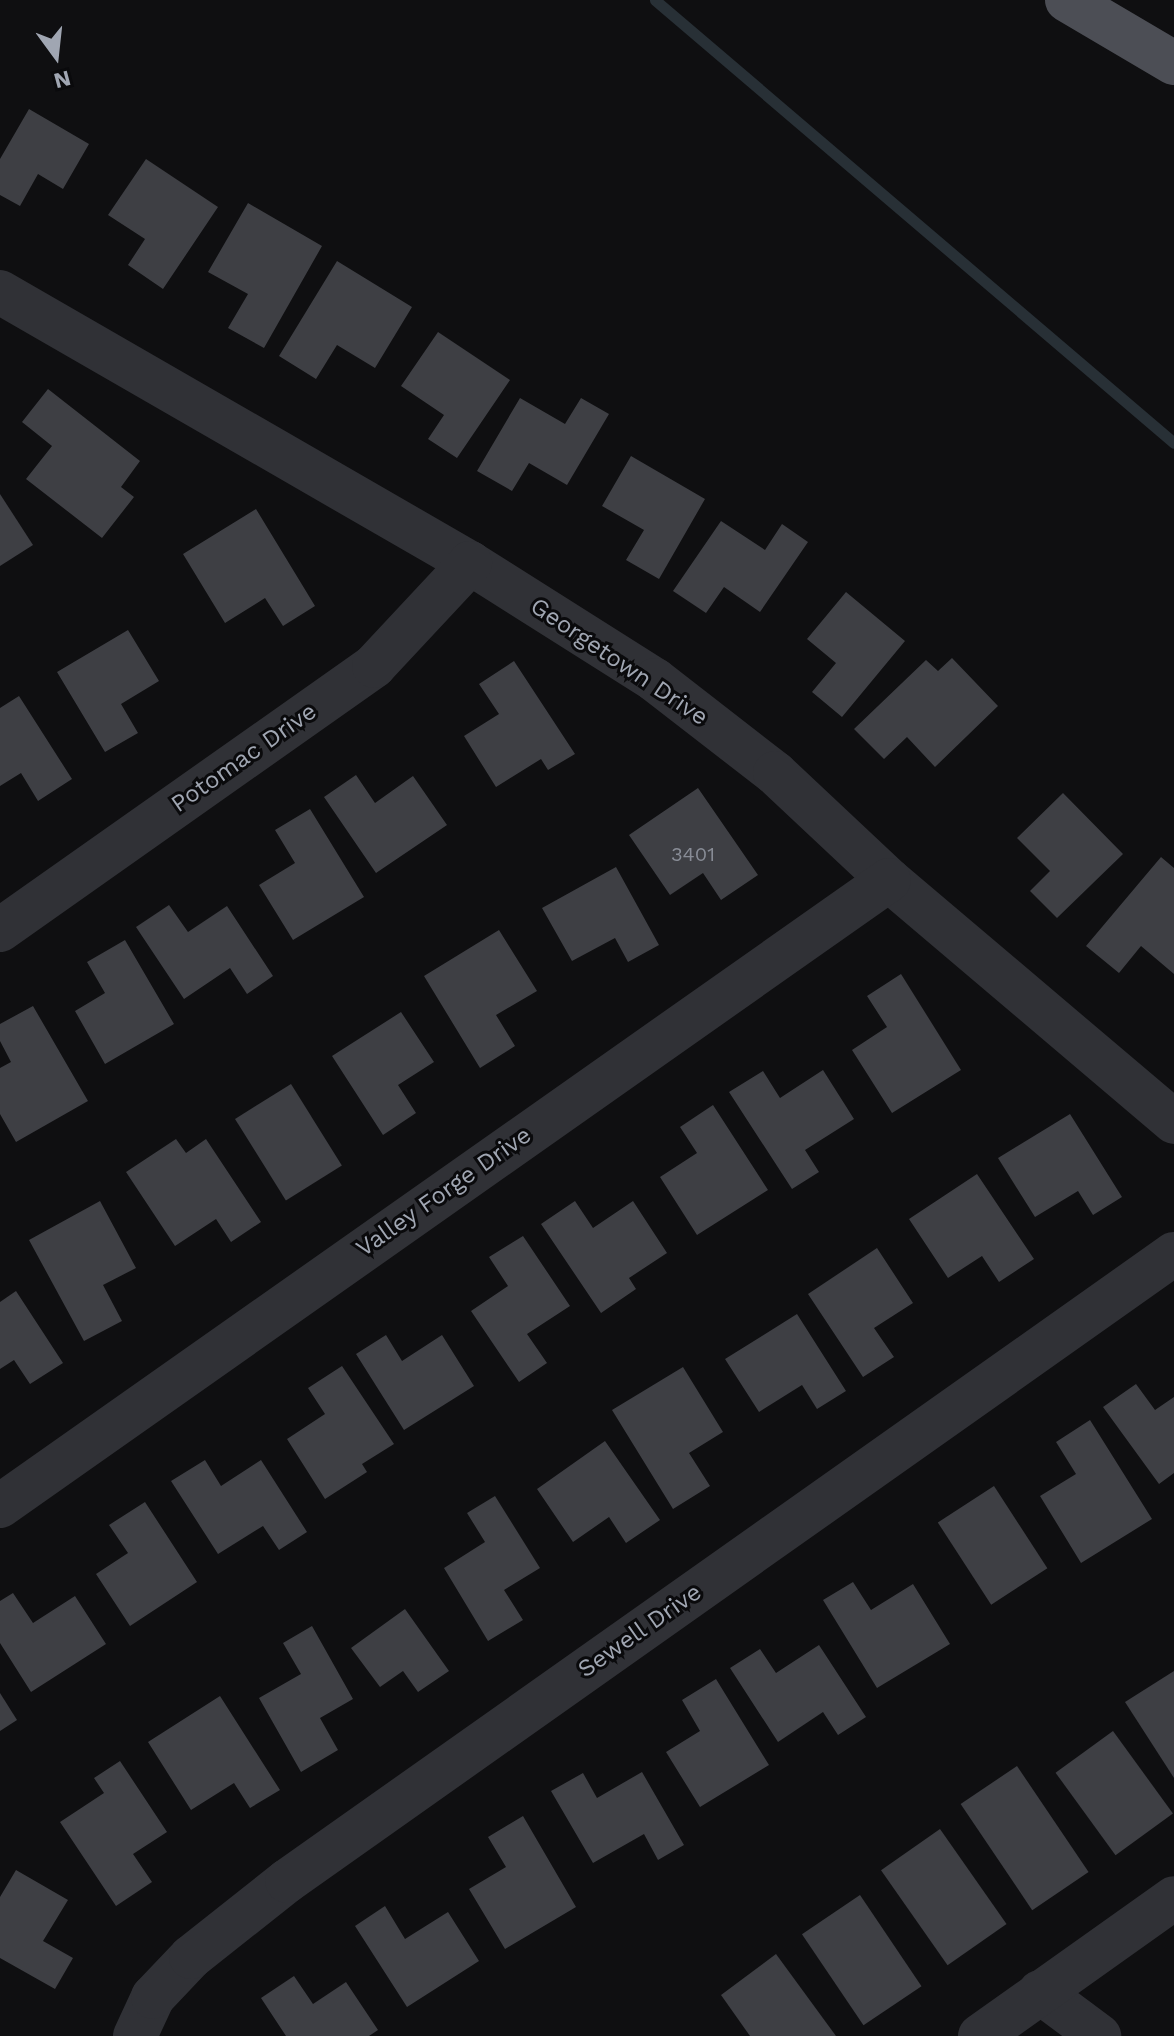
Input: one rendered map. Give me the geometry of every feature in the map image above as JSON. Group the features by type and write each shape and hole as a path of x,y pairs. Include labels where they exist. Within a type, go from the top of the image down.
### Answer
{"main road":[{"path":"1067,0 1174,63"}],"street":[{"name":"Georgetown Drive","path":"7,308 470,563 655,680 775,773 889,880 1174,1122"},
{"name":"Potomac Drive","path":"0,930 374,666 470,563"},
{"name":"Valley Forge Drive","path":"0,1506 889,880"},
{"name":"Sewell Drive","path":"135,2036 153,1997 191,1957 287,1881 1174,1254"},
{"path":"980,2036 1174,1898"},
{"path":"1040,1992 1099,2036"}],"building":[{"path":"29,109 89,144 63,189 38,174 20,206 0,195 0,159"},
{"path":"146,159 218,207 163,289 128,265 145,239 108,215"},
{"path":"248,203 322,246 264,348 228,328 248,294 208,272"},
{"path":"337,261 412,307 375,368 337,345 316,379 279,356"},
{"path":"438,332 510,380 457,458 428,439 444,415 401,386"},
{"path":"48,389 140,461 121,487 134,497 102,538 26,479 52,446 22,422"},
{"path":"520,398 565,424 581,398 609,414 567,485 529,463 512,491 477,471"},
{"path":"631,456 705,499 659,579 626,560 644,530 602,506"},
{"path":"0,494 33,545 0,566"},
{"path":"256,509 315,606 283,626 265,598 225,623 183,554"},
{"path":"721,521 765,550 782,524 808,542 760,612 724,587 706,613 673,591"},
{"path":"846,592 905,641 842,717 812,692 836,663 807,639"},
{"path":"128,630 159,681 121,704 138,733 105,752 57,672"},
{"path":"952,658 998,706 935,767 907,737 884,759 854,729 926,660 938,671"},
{"path":"514,661 575,754 548,770 541,759 496,787 464,736 499,714 479,684"},
{"path":"19,696 72,779 38,801 21,773 0,786 0,708"},
{"path":"356,775 375,803 413,776 447,825 376,873 324,797"},
{"path":"698,788 758,875 721,900 703,873 670,895 629,835"},
{"path":"1063,793 1123,854 1057,918 1030,891 1050,871 1017,838"},
{"path":"310,809 364,897 293,940 259,885 295,863 275,830"},
{"path":"1161,857 1174,868 1174,974 1141,946 1119,973 1086,946"},
{"path":"616,867 659,945 628,962 615,938 572,961 542,908"},
{"path":"169,905 188,932 227,906 273,976 247,994 230,968 184,999 136,927"},
{"path":"499,930 537,991 496,1015 515,1046 480,1068 424,976"},
{"path":"125,940 174,1024 105,1064 75,1011 105,993 87,962"},
{"path":"901,974 961,1070 892,1113 852,1050 887,1027 867,996"},
{"path":"33,1006 88,1101 16,1142 0,1114 0,1068 11,1062 0,1041 0,1024"},
{"path":"401,1012 434,1062 398,1085 416,1113 383,1135 332,1056"},
{"path":"823,1070 854,1119 805,1150 819,1172 792,1189 729,1092 763,1071 780,1098"},
{"path":"291,1084 342,1165 286,1200 235,1119"},
{"path":"713,1105 768,1190 697,1235 660,1177 697,1153 680,1127"},
{"path":"1070,1114 1122,1197 1093,1215 1078,1191 1035,1217 998,1158"},
{"path":"176,1139 186,1153 206,1139 261,1222 231,1242 216,1219 175,1246 126,1172"},
{"path":"977,1174 1034,1259 999,1282 982,1256 948,1278 909,1219"},
{"path":"100,1201 136,1268 103,1285 122,1321 84,1341 29,1240"},
{"path":"575,1201 593,1228 633,1201 667,1253 629,1278 636,1289 601,1313 541,1224"},
{"path":"523,1236 570,1306 527,1334 547,1363 519,1382 471,1311 508,1286 489,1257"},
{"path":"877,1248 913,1303 874,1328 894,1357 863,1377 808,1294"},
{"path":"16,1291 63,1363 30,1384 14,1360 0,1369 0,1302"},
{"path":"797,1314 846,1391 817,1409 802,1385 759,1412 725,1359"},
{"path":"386,1335 402,1361 442,1335 474,1386 404,1430 356,1354"},
{"path":"342,1366 394,1444 362,1464 367,1472 325,1499 287,1439 325,1414 308,1388"},
{"path":"683,1367 723,1432 689,1453 710,1486 673,1509 612,1410"},
{"path":"1136,1384 1155,1410 1174,1397 1174,1473 1159,1484 1103,1407"},
{"path":"1090,1420 1152,1519 1081,1563 1040,1496 1076,1474 1056,1442"},
{"path":"605,1441 660,1520 626,1543 609,1517 573,1542 537,1489"},
{"path":"205,1460 221,1486 261,1460 307,1532 279,1550 263,1526 218,1554 171,1481"},
{"path":"994,1486 1047,1568 991,1605 938,1522"},
{"path":"495,1496 540,1568 504,1590 523,1620 488,1641 444,1568 485,1542 467,1513"},
{"path":"145,1502 197,1582 130,1626 96,1574 128,1553 109,1525"},
{"path":"853,1582 871,1610 913,1584 950,1644 877,1688 823,1600"},
{"path":"13,1593 33,1623 75,1596 106,1644 31,1692 0,1643 0,1601"},
{"path":"405,1609 449,1671 418,1692 403,1671 380,1687 351,1648"},
{"path":"312,1626 353,1699 320,1718 338,1750 301,1772 259,1698 301,1674 283,1643"},
{"path":"819,1645 866,1717 838,1735 823,1712 778,1742 730,1668 760,1649 776,1673"},
{"path":"1174,1671 1174,1778 1125,1702"},
{"path":"716,1679 769,1765 700,1807 666,1752 700,1731 682,1700"},
{"path":"0,1693 17,1720 0,1731"},
{"path":"220,1696 280,1790 250,1808 234,1783 191,1810 148,1742"},
{"path":"1113,1731 1173,1814 1116,1855 1056,1773"},
{"path":"120,1761 167,1832 133,1854 152,1882 116,1906 60,1822 104,1793 94,1778"},
{"path":"1017,1766 1089,1872 1032,1910 961,1804"},
{"path":"642,1772 684,1845 658,1860 644,1834 593,1863 551,1791 583,1773 597,1798"},
{"path":"523,1816 576,1907 505,1949 469,1889 506,1867 488,1837"},
{"path":"940,1829 1007,1924 948,1965 881,1870"},
{"path":"16,1870 68,1900 43,1941 73,1958 55,1989 0,1958 0,1897"},
{"path":"860,1895 922,1986 863,2025 802,1934"},
{"path":"385,1906 405,1939 448,1912 479,1961 407,2007 355,1926"},
{"path":"776,1954 836,2036 750,2036 721,1995"},
{"path":"294,1976 313,2004 346,1982 378,2030 369,2036 286,2036 261,1998"}],"waterway":[{"path":"655,0 1174,443"}]}
